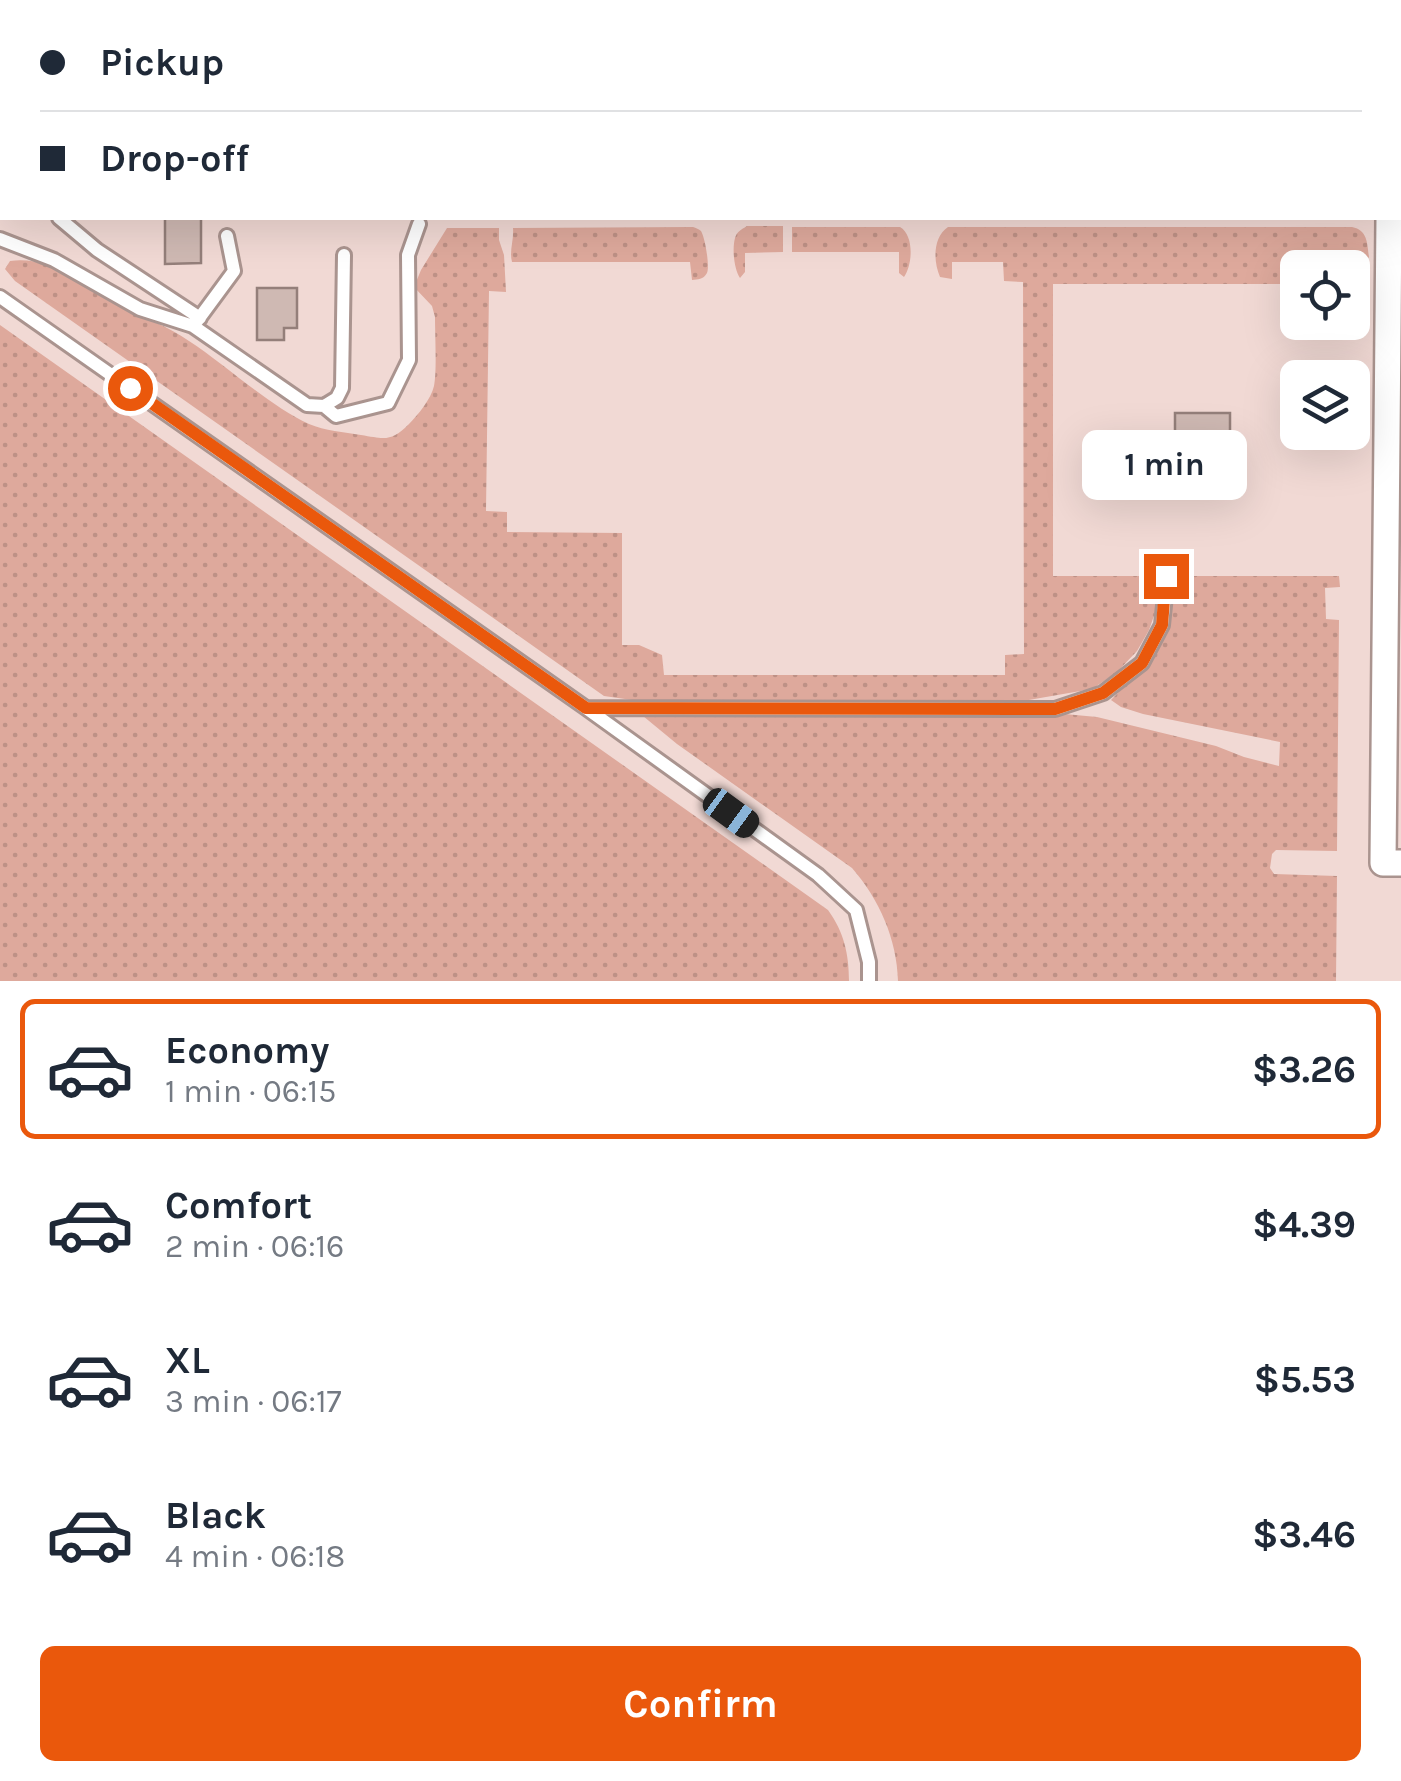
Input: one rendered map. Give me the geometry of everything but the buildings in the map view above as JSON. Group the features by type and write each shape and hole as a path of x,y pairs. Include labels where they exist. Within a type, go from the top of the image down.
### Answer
{"street":[{"path":"1389,220 1394,298 1392,863"}],"lane":[{"path":"61,220 307,405 324,406 337,398 342,388 344,255"},
{"path":"324,406 336,416 388,403 409,360 408,255 418,224"},
{"path":"196,322 234,271 227,236"},
{"path":"0,240 54,260 140,309 196,322"},
{"path":"0,297 586,708 818,876 856,910 869,962 869,981"},
{"path":"586,708 1055,709 1103,693 1142,663 1162,625 1166,576"}],"shaded area":[{"path":"747,226 783,226 783,252 745,253 745,272 740,278 734,243 737,234"},
{"path":"693,227 703,234 707,259 707,273 698,279 692,280 690,262 512,262 511,258 513,228"},
{"path":"792,227 900,227 910,243 907,271 904,277 899,273 899,252 792,252"},
{"path":"948,227 1352,227 1366,238 1368,250 1280,250 1280,284 1053,284 1053,576 1159,576 1157,607 1137,651 1117,672 1092,689 1023,701 639,701 604,696 15,281 5,269 10,261 25,260 68,274 181,336 309,424 387,438 413,420 434,386 435,317 432,306 414,287 421,270 447,228 499,228 506,292 489,291 486,511 507,512 507,532 622,533 622,645 639,645 662,655 664,675 1005,675 1005,655 1024,654 1023,282 1004,281 1003,262 952,262 952,279 940,277 936,250"},
{"path":"0,325 828,910 844,944 849,981 0,981"},
{"path":"1175,576 1339,576 1340,587 1325,588 1326,619 1339,620 1337,851 1276,850 1270,868 1274,874 1337,876 1336,981 898,981 885,920 852,868 643,716 652,712 1043,712 1097,717 1279,766 1280,742 1143,714 1111,700 1133,677 1167,624"}],"route":[{"path":"130,388 586,708 1055,709 1103,693 1142,663 1162,625 1166,576"}]}
